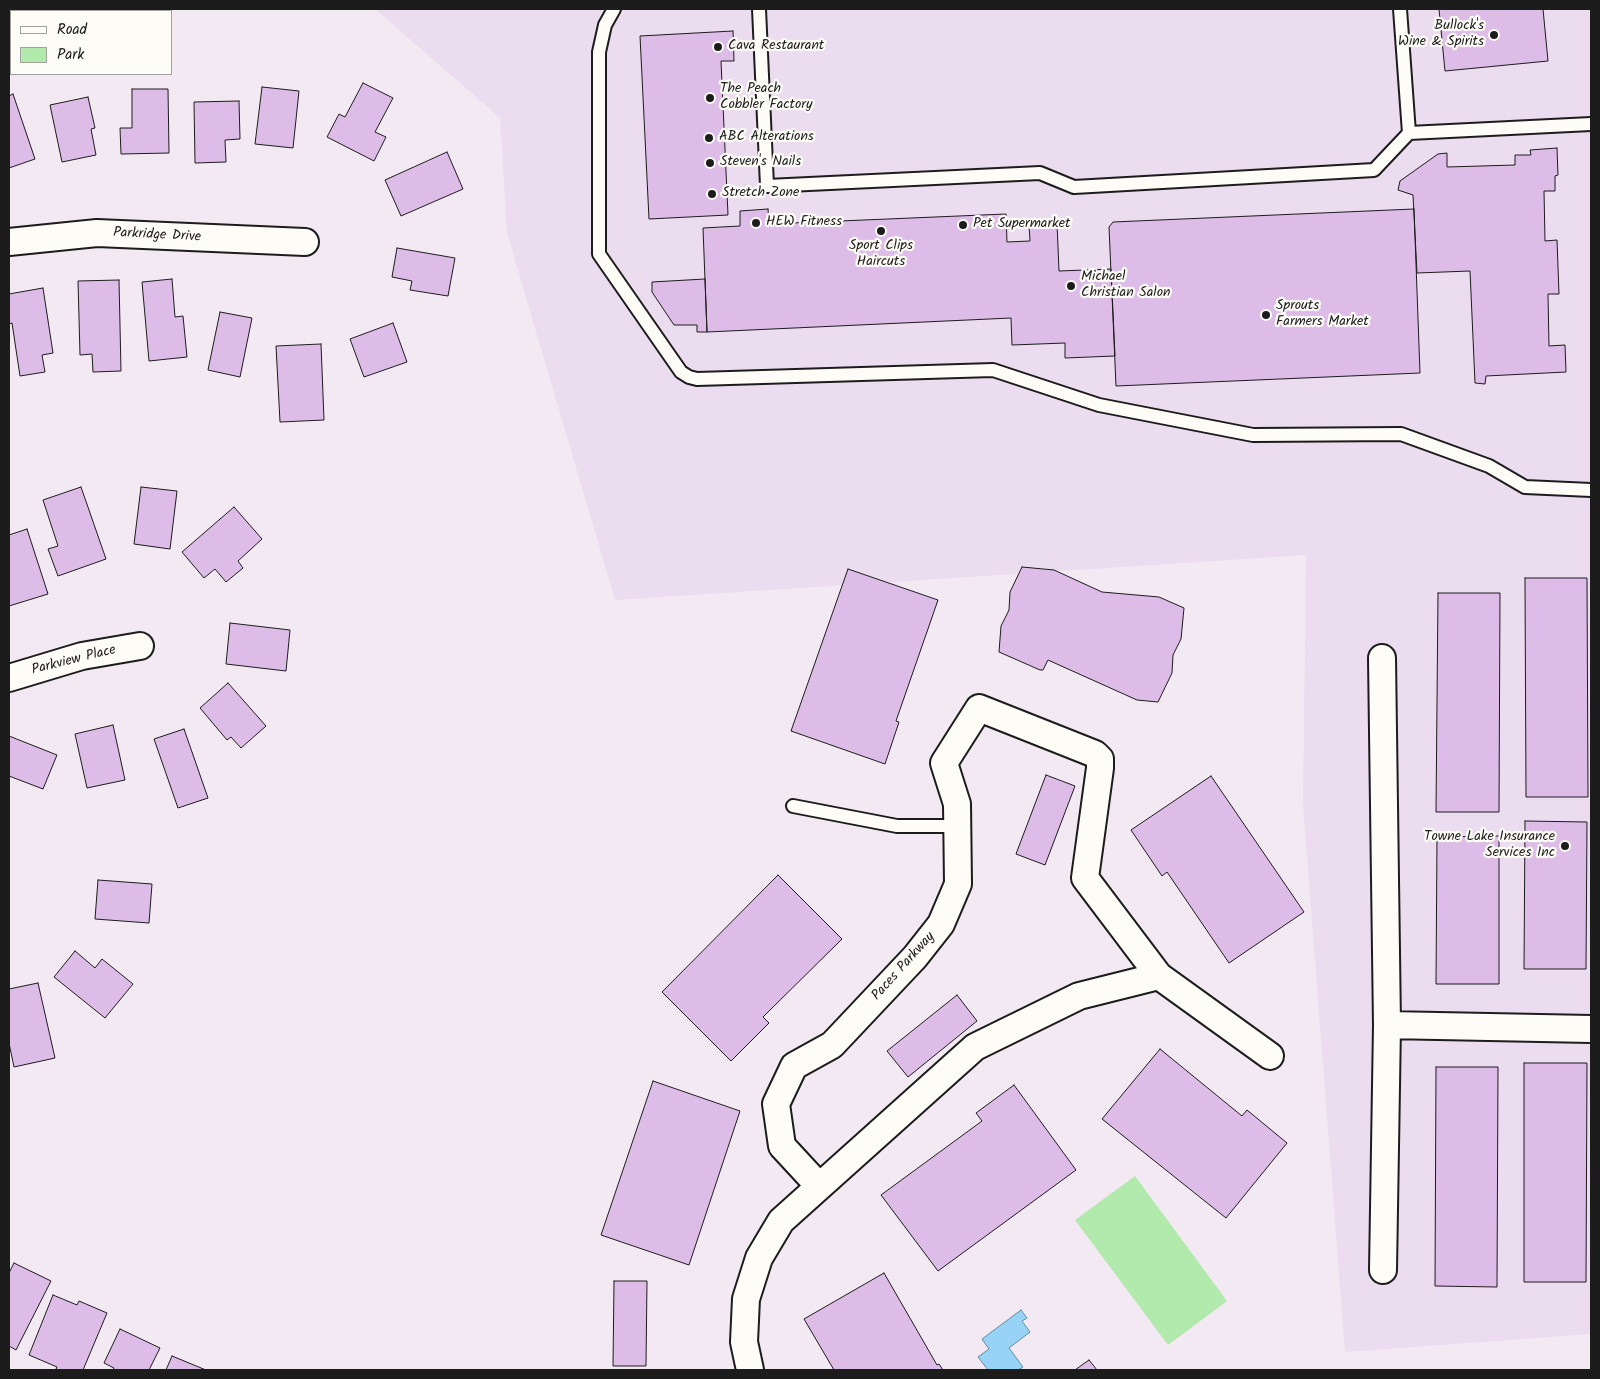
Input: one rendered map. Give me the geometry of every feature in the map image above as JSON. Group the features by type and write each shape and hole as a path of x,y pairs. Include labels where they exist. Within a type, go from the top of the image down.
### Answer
{"street":[{"name":"Parkridge Drive","path":"9,242 54,236 106,233 305,242"},
{"name":"Parkview Place","path":"9,678 82,656 140,646"},
{"path":"1382,658 1387,1025 1383,1270"},
{"name":"Paces Parkway","path":"819,1186 782,1146 776,1104 794,1066 832,1045 915,958 941,924 958,884 957,804 944,764 979,708 1095,754 1100,759 1085,878 1159,976"},
{"path":"750,1370 744,1342 746,1299 759,1258 781,1221 976,1047 1079,996 1159,976 1270,1056"},
{"path":"1387,1025 1591,1028"}],"lane":[{"path":"614,9 606,25 599,52 597,244 599,254 681,372 689,377 697,379 992,370 1099,404 1253,435 1401,434 1489,466 1525,487 1591,490"},
{"path":"759,9 767,186 1040,173 1074,187 1374,170 1408,133 1591,124"},
{"path":"1400,9 1408,133"},
{"path":"793,806 897,826 957,826"}],"shaded area":[{"path":"375,9 1591,9 1591,1334 1345,1352 1303,805 1306,555 615,600 507,233 500,118"}],"green space":[{"path":"1135,1176 1227,1301 1168,1345 1075,1220"}],"water":[{"path":"1021,1310 1027,1318 1022,1321 1030,1332 1009,1348 1023,1367 1018,1370 988,1370 978,1357 989,1349 982,1339"}],"building":[{"name":"Bullock's Wine & Spirits","path":"1439,9 1543,9 1548,61 1445,71"},
{"path":"733,31 734,61 721,61 728,215 649,219 640,36"},
{"path":"363,83 393,98 375,132 386,137 374,161 327,137 339,114 345,117"},
{"path":"262,87 299,91 293,148 255,144"},
{"path":"132,89 168,89 169,153 121,154 120,128 132,128"},
{"path":"13,94 35,159 9,168 9,96"},
{"path":"88,97 95,128 91,129 96,155 62,162 50,105"},
{"path":"239,101 240,139 225,140 226,162 195,163 194,102"},
{"path":"1557,148 1558,175 1555,176 1555,191 1544,191 1545,241 1557,240 1559,294 1548,294 1549,346 1565,345 1566,372 1486,376 1485,384 1475,383 1470,271 1417,273 1413,195 1398,190 1400,181 1438,154 1447,153 1447,167 1515,165 1515,155 1531,155 1530,150"},
{"path":"447,152 463,189 401,216 385,180"},
{"path":"768,209 769,224 1006,214 1007,242 1030,241 1029,225 1057,223 1059,271 1111,269 1115,356 1065,358 1065,343 1012,345 1011,318 707,332 703,228 740,226 740,211"},
{"name":"Sprouts Farmers Market","path":"1414,209 1420,373 1116,386 1109,227 1113,222"},
{"path":"397,248 455,258 448,296 410,290 412,281 392,277"},
{"path":"172,279 175,317 183,316 187,357 149,361 142,282"},
{"path":"705,279 707,332 697,332 697,325 674,325 652,292 652,282"},
{"path":"119,280 121,371 93,372 92,354 80,355 78,281"},
{"path":"43,288 53,353 42,355 45,372 20,376 12,323 9,324 9,294"},
{"path":"220,312 252,318 240,377 208,370"},
{"path":"393,323 407,362 364,377 350,339"},
{"path":"321,344 324,420 280,422 276,346"},
{"path":"81,487 106,559 58,576 48,549 58,546 43,500"},
{"path":"141,487 177,491 170,549 134,544"},
{"path":"234,507 262,539 238,561 243,568 226,582 215,569 204,578 182,552"},
{"path":"27,529 48,594 9,606 9,535"},
{"path":"1022,567 1054,570 1102,592 1159,597 1184,608 1181,639 1173,655 1172,673 1158,702 1137,700 1048,660 1043,670 1040,670 999,652 1001,626 1009,610 1010,592"},
{"path":"848,569 938,600 896,721 899,722 885,764 791,731"},
{"path":"1525,578 1587,578 1588,797 1526,797"},
{"path":"1438,593 1500,593 1499,812 1436,812"},
{"path":"230,623 290,630 286,671 226,664"},
{"path":"228,683 266,726 241,748 231,737 227,740 200,708"},
{"path":"113,725 125,780 87,788 75,734"},
{"path":"184,729 208,798 178,808 154,739"},
{"path":"9,736 57,755 43,789 9,776"},
{"path":"1046,775 1075,786 1045,865 1016,854"},
{"path":"1211,776 1304,912 1229,963 1167,872 1162,876 1131,830"},
{"path":"1525,821 1587,822 1586,969 1524,969"},
{"path":"1499,836 1499,984 1436,984 1437,837"},
{"path":"778,875 842,939 763,1017 769,1023 731,1061 662,992"},
{"path":"98,880 152,884 149,923 95,919"},
{"path":"75,951 95,968 102,959 133,984 105,1018 54,977"},
{"path":"38,983 55,1058 14,1067 9,1043 9,989"},
{"path":"957,995 977,1021 908,1077 887,1051"},
{"path":"1160,1049 1242,1116 1247,1110 1287,1143 1226,1218 1102,1119"},
{"path":"1524,1063 1587,1063 1586,1282 1524,1282"},
{"path":"1436,1067 1498,1067 1497,1287 1435,1286"},
{"path":"653,1081 740,1111 689,1265 601,1235"},
{"path":"1014,1085 1076,1170 938,1271 881,1195 982,1121 976,1113"},
{"path":"14,1263 51,1281 16,1350 9,1346 9,1273"},
{"path":"884,1273 937,1365 939,1364 943,1370 834,1370 804,1319"},
{"path":"614,1281 647,1281 646,1366 613,1366"},
{"path":"53,1295 77,1305 79,1301 107,1313 83,1370 59,1370 56,1369 57,1367 29,1355"},
{"path":"120,1329 160,1348 149,1370 113,1370 114,1368 104,1363"},
{"path":"172,1356 206,1370 166,1370"},
{"path":"1089,1360 1097,1370 1075,1370"}],"place":[{"name":"Bullock's Wine & Spirits","path":"1494,35"},
{"name":"Cava Restaurant","path":"718,47"},
{"name":"The Peach Cobbler Factory","path":"710,98"},
{"name":"ABC Alterations","path":"709,138"},
{"name":"Steven's Nails","path":"710,163"},
{"name":"Stretch Zone","path":"712,194"},
{"name":"HEW Fitness","path":"756,223"},
{"name":"Pet Supermarket","path":"963,225"},
{"name":"Sport Clips Haircuts","path":"881,231"},
{"name":"Michael Christian Salon","path":"1071,286"},
{"name":"Sprouts Farmers Market","path":"1266,315"},
{"name":"Towne Lake Insurance Services Inc","path":"1565,846"}]}
